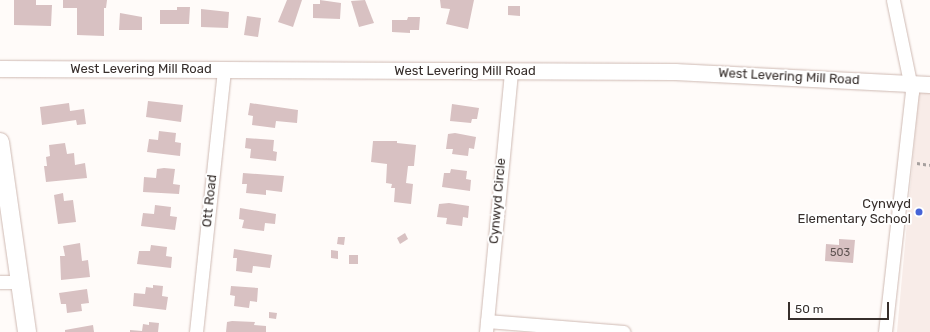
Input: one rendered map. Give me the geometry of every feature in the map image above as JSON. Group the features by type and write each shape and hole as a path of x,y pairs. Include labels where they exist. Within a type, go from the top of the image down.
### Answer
{"main road":[{"path":"0,142 27,332"}],"street":[{"path":"885,332 912,97 911,83 892,0"},
{"name":"West Levering Mill Road","path":"0,69 675,72 930,85"},
{"name":"Ott Road","path":"196,332 224,69"},
{"name":"Cynwyd Circle","path":"486,327 511,71"},
{"path":"0,282 20,282"},
{"path":"486,327 624,332"}],"shaded area":[{"name":"Cynwyd Elementary School","path":"919,92 930,93 930,332 897,332"}],"building":[{"path":"14,0 36,0 36,5 52,5 51,26 14,25"},
{"path":"63,0 107,0 106,8 104,8 104,36 77,35 77,8 63,8"},
{"path":"287,0 302,0 293,27 278,22"},
{"path":"320,0 341,3 340,19 313,18 313,4 320,4"},
{"path":"365,0 374,23 359,27 351,1"},
{"path":"440,0 474,0 468,29 446,24 450,9 441,8"},
{"path":"508,6 520,6 520,16 508,15"},
{"path":"177,7 190,7 189,24 160,24 160,10 177,10"},
{"path":"201,9 229,12 228,28 201,27"},
{"path":"120,13 142,17 142,30 119,30"},
{"path":"247,16 261,18 258,37 244,35"},
{"path":"408,17 420,17 419,30 410,30 410,33 392,32 392,20 407,20"},
{"path":"148,101 183,105 181,122 146,117"},
{"path":"69,103 70,111 84,109 86,124 77,125 76,120 42,125 40,107"},
{"path":"250,103 298,110 297,123 276,121 275,128 252,125 253,116 248,115"},
{"path":"452,104 479,108 477,119 472,119 471,123 450,121"},
{"path":"159,131 176,133 175,142 181,143 180,156 147,152 149,139 158,140"},
{"path":"455,133 476,137 474,149 469,148 468,156 452,154 453,149 446,149 448,134"},
{"path":"246,138 274,140 273,151 277,152 276,161 250,158 251,149 245,148"},
{"path":"373,141 397,141 397,143 416,145 414,166 408,166 406,183 413,184 411,204 394,202 395,188 391,188 392,184 386,183 387,164 371,162"},
{"path":"65,143 67,154 74,153 75,165 85,163 87,178 46,182 44,166 47,166 46,157 50,156 49,145"},
{"path":"157,169 175,169 173,184 180,185 179,194 143,192 144,177 156,178"},
{"path":"451,169 467,171 466,179 471,180 470,191 442,187 444,173 450,173"},
{"path":"243,173 284,176 282,192 266,190 266,195 246,193 247,184 242,184"},
{"path":"63,193 64,201 73,200 76,222 58,224 54,195"},
{"path":"449,203 469,206 468,218 463,217 462,226 446,224 447,218 437,217 439,204"},
{"path":"155,205 171,207 170,216 177,217 175,230 141,226 143,213 154,214"},
{"path":"240,208 276,214 275,224 265,223 264,231 242,228 244,220 239,219"},
{"path":"405,233 408,239 400,244 397,238"},
{"path":"338,237 345,237 344,245 337,244"},
{"path":"839,239 855,240 853,263 825,261 826,244 839,245"},
{"path":"80,243 82,261 88,260 90,277 61,280 60,256 65,256 63,246"},
{"path":"151,245 167,247 166,256 172,257 171,268 137,264 139,251 150,251"},
{"path":"234,249 272,255 270,268 253,266 252,273 236,271 237,258 233,258"},
{"path":"331,250 338,251 338,259 331,258"},
{"path":"349,255 358,255 358,264 349,264"},
{"path":"153,285 163,286 162,296 168,297 166,310 133,306 134,293 145,294 146,287 153,288"},
{"path":"231,286 258,288 257,302 250,301 249,308 234,306 235,296 230,295"},
{"path":"87,289 89,303 81,304 82,311 67,313 66,304 61,304 59,293"},
{"path":"269,312 277,313 276,319 269,318"},
{"path":"149,322 159,323 158,332 130,332 130,330 142,331 143,324 149,325"},
{"path":"227,322 255,322 254,325 266,326 266,332 226,332"},
{"path":"93,325 94,332 65,332 65,330"}],"place":[{"name":"Cynwyd Elementary School","path":"919,212"}]}
